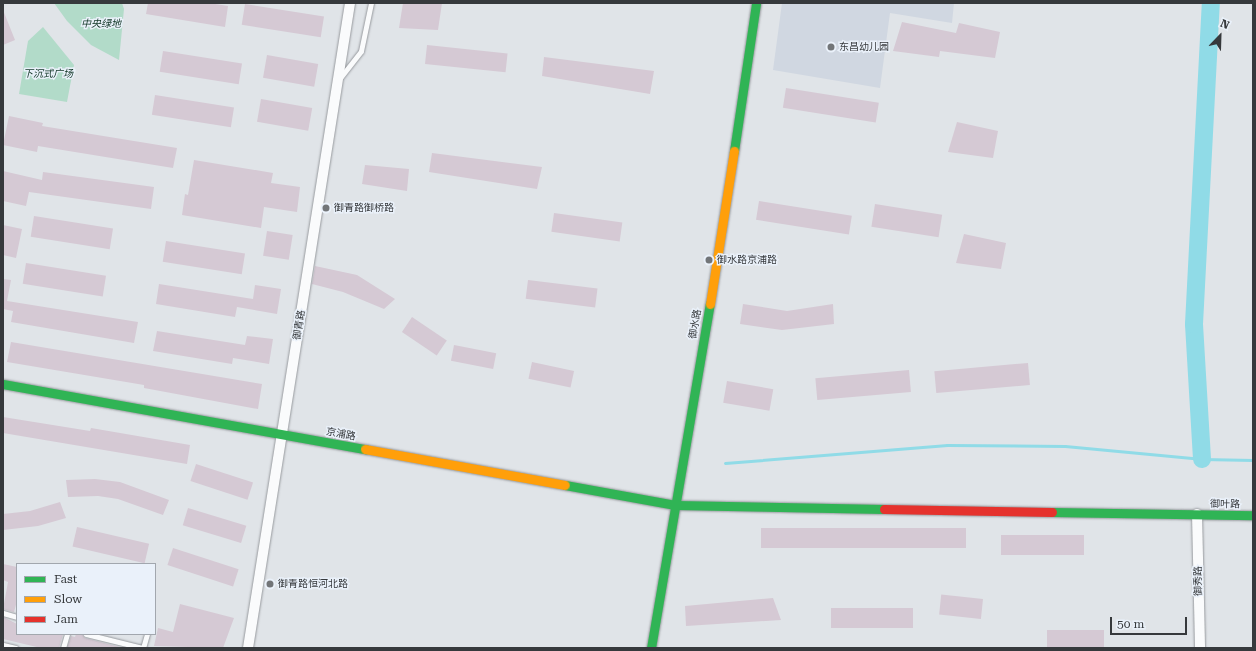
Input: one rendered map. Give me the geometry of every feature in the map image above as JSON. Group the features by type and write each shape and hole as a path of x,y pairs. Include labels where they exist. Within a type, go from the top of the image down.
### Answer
{"street":[{"name":"御青路","path":"248,648 350,3"},
{"name":"御水路","path":"651,648 723,227 756,3"},
{"name":"京浦路","path":"3,384 675,505 1197,514"},
{"name":"御叶路","path":"1197,514 1253,515"},
{"name":"御秀路","path":"1197,514 1200,648"}],"lane":[{"path":"337,82 361,51 371,3"},
{"path":"3,613 16,617"},
{"path":"63,648 67,635"},
{"path":"90,635 143,648 147,635"},
{"path":"3,645 16,648"}],"shaded area":[{"name":"东昌幼儿园","path":"782,3 954,3 952,23 890,13 880,88 773,70"}],"green space":[{"name":"中央绿地","path":"54,3 122,3 124,9 119,60 91,45 67,21"},
{"name":"下沉式广场","path":"43,27 74,65 67,102 19,94 28,41"}],"building":[{"path":"148,3 209,3 228,6 225,27 146,14"},
{"path":"403,3 442,3 438,30 399,28"},
{"path":"245,4 324,17 321,37 242,25"},
{"path":"3,10 15,40 3,45"},
{"path":"902,22 956,33 959,23 1000,32 995,58 940,51 939,57 893,51"},
{"path":"427,45 508,53 506,72 425,64"},
{"path":"163,51 242,64 239,84 160,72"},
{"path":"267,55 318,64 314,87 263,78"},
{"path":"544,57 654,71 650,94 542,76"},
{"path":"786,88 879,103 876,122 783,108"},
{"path":"155,95 234,108 231,127 152,115"},
{"path":"261,99 312,108 308,131 257,122"},
{"path":"9,116 43,123 42,126 177,148 173,168 38,146 37,152 3,145"},
{"path":"957,122 998,131 993,158 948,152"},
{"path":"432,153 542,167 537,189 429,172"},
{"path":"194,160 273,173 271,183 300,187 297,212 264,207 261,228 182,215 185,194 188,195"},
{"path":"365,165 409,169 407,191 362,184"},
{"path":"3,171 42,180 43,172 154,187 151,209 29,192 26,206 3,201"},
{"path":"759,201 852,216 849,234 756,220"},
{"path":"875,204 942,215 939,237 871,227"},
{"path":"554,213 622,223 620,241 551,232"},
{"path":"34,216 113,229 110,249 31,237"},
{"path":"3,225 22,229 16,258 3,255"},
{"path":"267,231 293,235 289,260 263,256"},
{"path":"964,234 1006,243 1001,269 956,263"},
{"path":"166,241 245,254 242,274 163,262"},
{"path":"26,263 106,276 103,296 23,284"},
{"path":"315,266 357,275 395,299 384,309 343,292 312,284"},
{"path":"3,279 11,280 7,301 138,322 134,343 11,322 13,311 3,309"},
{"path":"528,280 597,289 595,307 526,299"},
{"path":"159,284 253,299 255,285 281,289 277,314 237,307 235,317 156,304"},
{"path":"743,304 787,311 833,304 834,324 782,330 740,324"},
{"path":"412,317 447,340 437,355 402,332"},
{"path":"157,331 245,345 247,336 273,339 269,364 233,358 232,364 153,351"},
{"path":"11,342 262,384 258,409 144,388 144,385 7,362"},
{"path":"454,345 496,353 493,369 451,361"},
{"path":"532,362 574,371 571,388 528,379"},
{"path":"1028,363 1030,385 936,393 934,371"},
{"path":"909,370 911,392 817,400 815,378"},
{"path":"727,381 773,389 769,411 723,403"},
{"path":"3,417 90,431 91,428 190,445 187,464 3,433"},
{"path":"196,464 253,483 248,500 190,481"},
{"path":"95,479 120,482 169,500 163,515 118,499 98,496 68,497 66,480"},
{"path":"60,502 66,518 38,526 3,530 3,514 30,511"},
{"path":"188,508 246,526 241,543 183,525"},
{"path":"77,527 149,544 144,563 73,546"},
{"path":"761,528 966,528 966,548 761,548"},
{"path":"1001,535 1084,535 1084,555 1001,555"},
{"path":"173,548 239,569 233,586 167,565"},
{"path":"3,564 16,567 16,605 14,612 3,609 8,582 3,580"},
{"path":"941,595 983,599 981,619 939,615"},
{"path":"773,598 781,620 686,626 685,606"},
{"path":"180,604 234,618 223,648 154,646 158,628 173,632"},
{"path":"831,608 913,608 913,628 831,628"},
{"path":"3,617 16,624 16,635 63,635 59,648 41,648 3,639"},
{"path":"1047,630 1104,630 1104,648 1047,648"},
{"path":"76,635 83,635 85,638 123,648 67,648 71,636 75,637"}],"waterway":[{"path":"1202,459 1194,324 1211,3"},
{"path":"725,463 947,445 1065,446 1202,459 1253,460"}],"traffic: fast":[{"path":"734,151 756,3"},
{"path":"651,648 710,304"},
{"path":"3,384 365,449"},
{"path":"565,485 675,505 884,509"},
{"path":"1052,512 1253,515"}],"traffic: slow":[{"path":"710,304 734,151"},
{"path":"365,449 565,485"}],"traffic: jam":[{"path":"884,509 1052,512"}],"place":[{"name":"东昌幼儿园","path":"831,47"},
{"name":"御青路御桥路","path":"326,208"},
{"name":"御水路京浦路","path":"709,260"},
{"name":"御青路恒河北路","path":"270,584"}]}
